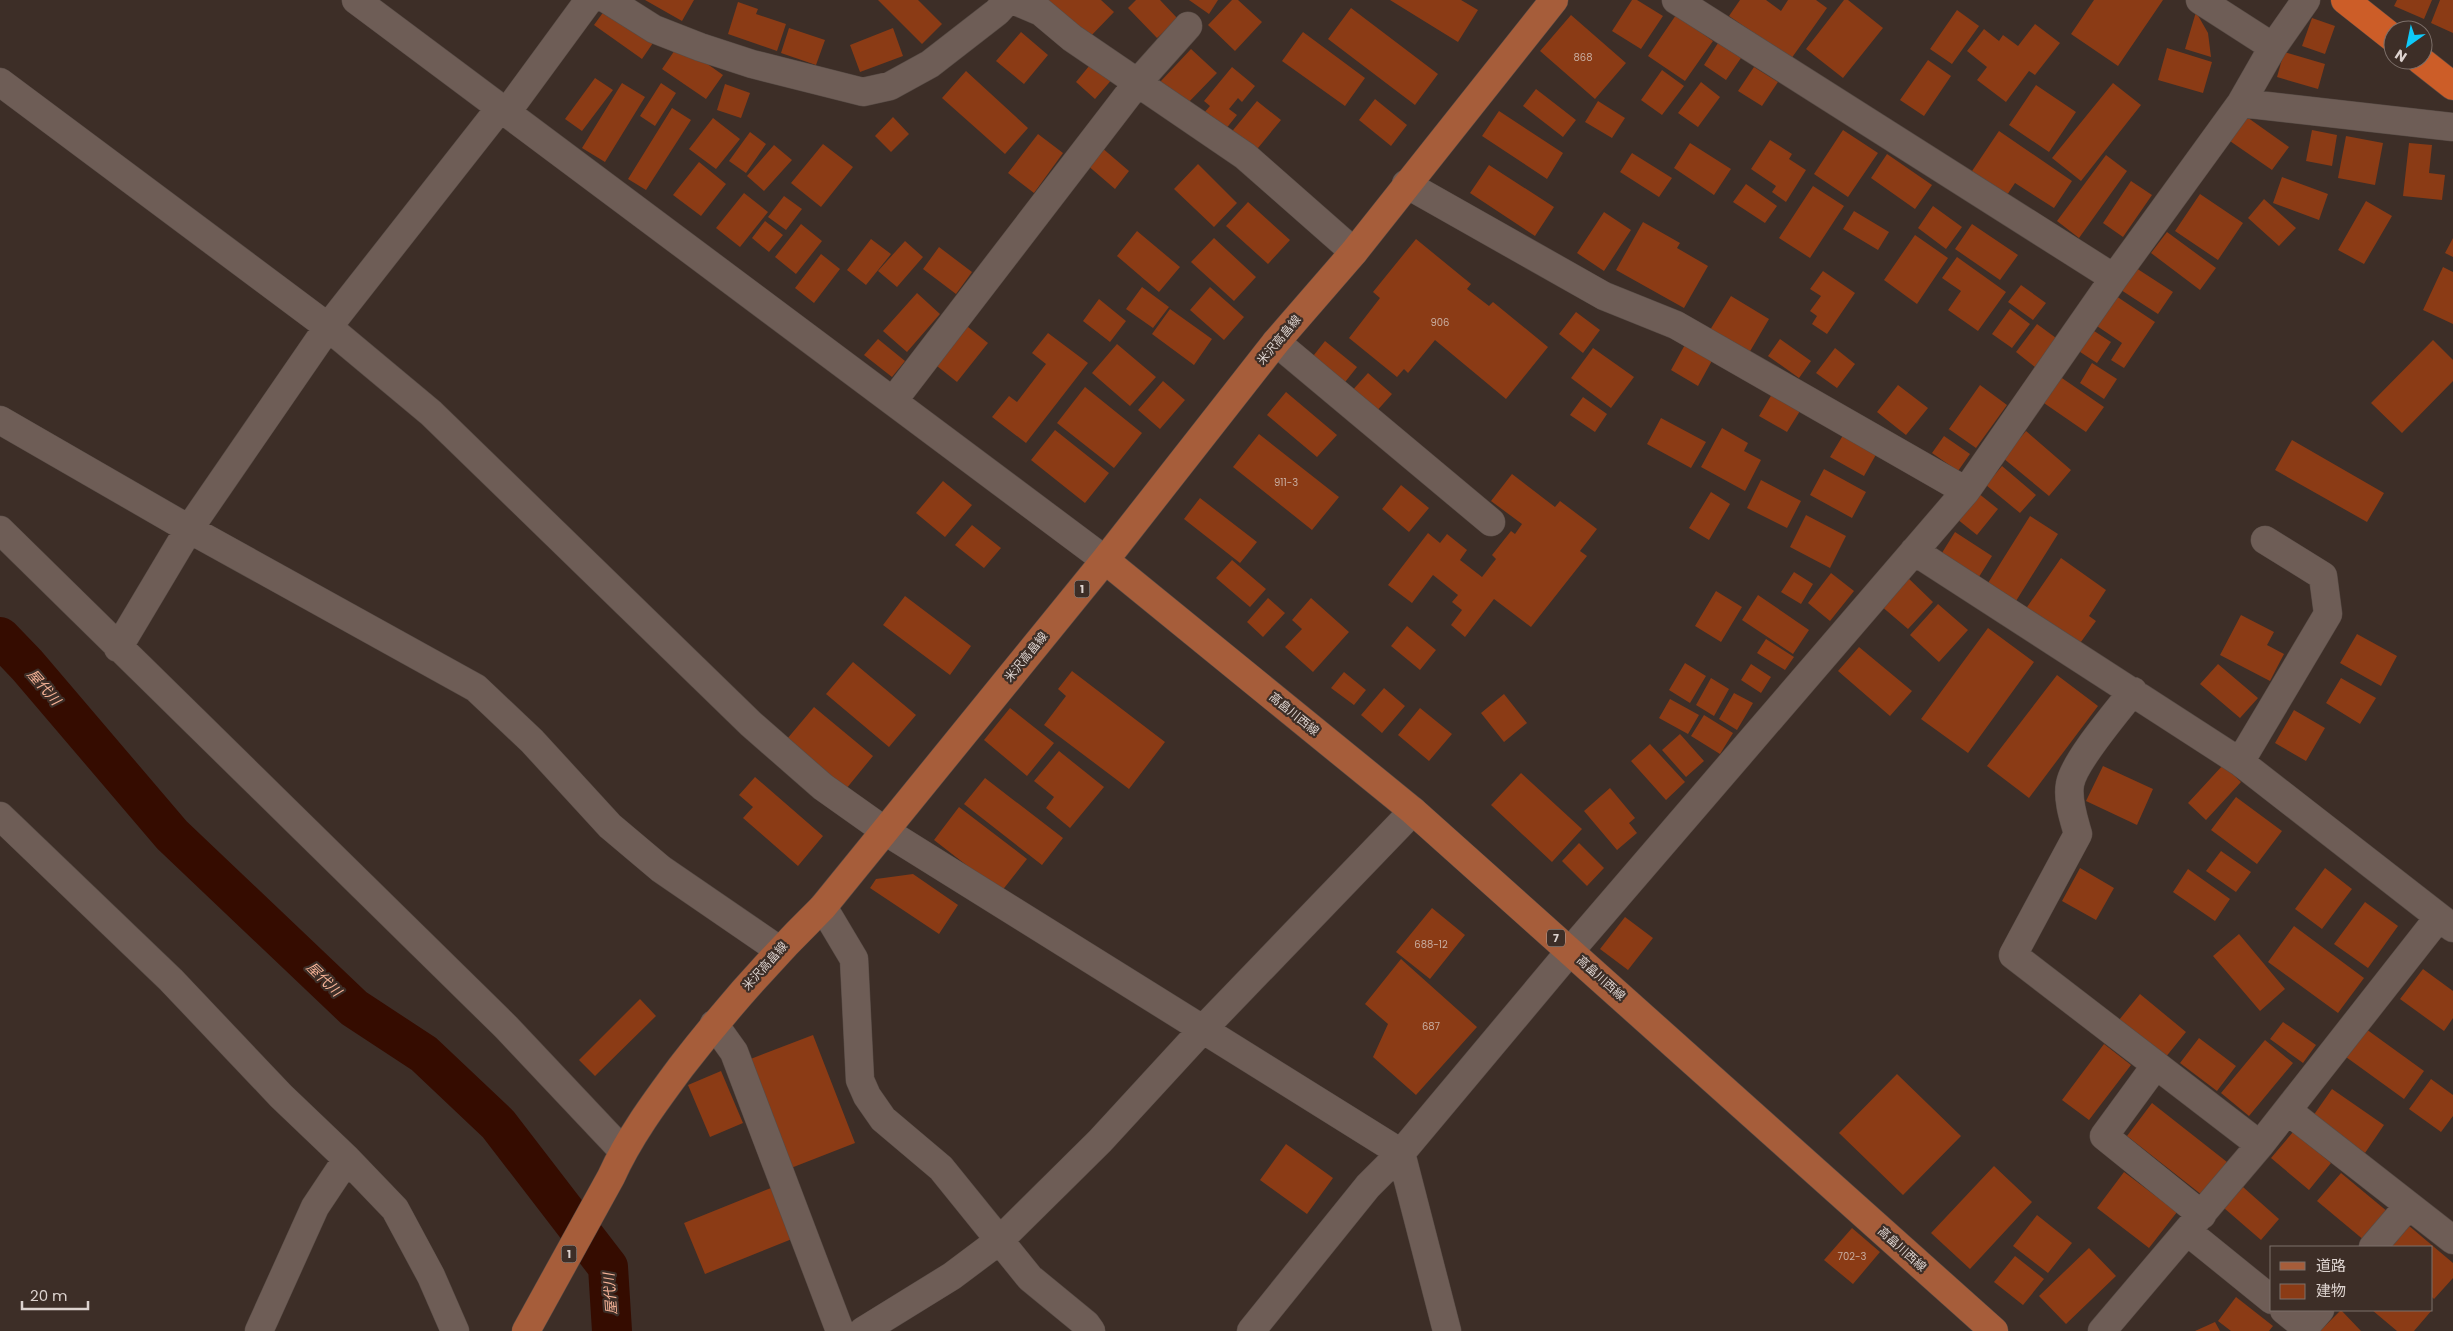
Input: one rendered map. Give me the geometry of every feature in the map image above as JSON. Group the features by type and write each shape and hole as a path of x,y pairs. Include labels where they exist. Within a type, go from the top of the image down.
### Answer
{"highway":[{"path":"2345,0 2383,30"},
{"path":"2433,70 2453,86"}],"main road":[{"name":"米沢高畠線","path":"526,1331 611,1177 623,1151 664,1090 714,1024 779,950 822,907 1105,560 1276,342 1354,252 1406,184 1554,0"},
{"name":"高畠川西線","path":"1105,560 1413,811 1571,950 1994,1331"}],"street":[{"path":"356,0 1105,560"},
{"path":"118,648 189,529 328,326 493,117 512,105 589,0"},
{"path":"608,0 654,29 700,47 752,64 863,92 890,86 930,64 997,12 1008,0"},
{"path":"1013,0 1041,12 1072,38 1245,156 1354,252"},
{"path":"1676,0 2114,278"},
{"path":"2200,0 2273,47"},
{"path":"1251,1331 1368,1186 1401,1153 1571,950 1966,491 2114,278 2240,103 2273,47 2306,0"},
{"path":"892,401 1138,82 1188,26"},
{"path":"0,82 328,326 431,413 751,724 824,787 884,831 1204,1028 1401,1153 1447,1331"},
{"path":"2240,103 2453,127"},
{"path":"1406,184 1604,296 1676,325 1966,491"},
{"path":"1276,342 1491,522"},
{"path":"0,420 189,529 476,688 532,741 610,826 661,870 779,950"},
{"path":"0,530 506,1027 623,1151"},
{"path":"2240,762 2328,614 2323,576 2265,540"},
{"path":"1914,551 2240,762 2446,923 2195,1224 2102,1331"},
{"path":"2133,691 2084,755 2070,784 2071,809 2078,834 2013,955 2260,1146"},
{"path":"863,1331 952,1276 1000,1240 1100,1140 1204,1028 1413,811"},
{"path":"0,816 171,980 281,1096 347,1159 394,1209 431,1276 455,1331"},
{"path":"822,907 854,959 860,1080 867,1096 882,1120 941,1168 1030,1278 1086,1324 1091,1331"},
{"path":"714,1024 734,1052 840,1331"},
{"path":"2156,1066 2104,1136 2270,1298"},
{"path":"2288,1111 2453,1240"},
{"path":"259,1331 315,1206 347,1159"},
{"path":"2374,1246 2408,1206"},
{"path":"2285,1311 2305,1327 2319,1311"}],"building":[{"path":"645,0 694,0 682,21"},
{"path":"878,0 918,0 942,24 922,44"},
{"path":"1046,0 1101,0 1114,12 1088,39"},
{"path":"1136,0 1160,0 1178,19 1157,38 1128,8"},
{"path":"1189,0 1218,0 1209,14"},
{"path":"1232,0 1238,0 1262,22 1235,51 1208,25"},
{"path":"1390,0 1461,0 1478,10 1458,42"},
{"path":"1632,0 1637,0 1663,16 1641,49 1612,31"},
{"path":"1740,0 1766,0 1781,11 1788,0 1816,0 1827,8 1791,59 1729,16"},
{"path":"1844,0 1848,0 1883,28 1843,78 1806,49"},
{"path":"2094,0 2163,0 2118,66 2071,34"},
{"path":"2397,0 2432,0 2424,19 2394,6"},
{"path":"2440,0 2453,0 2453,33 2433,24 2432,20"},
{"path":"738,2 758,9 756,14 786,24 777,51 728,34"},
{"path":"607,7 655,40 642,59 594,25"},
{"path":"1351,8 1438,74 1415,105 1328,39"},
{"path":"1957,10 1979,26 1952,64 1930,49"},
{"path":"2196,12 2208,33 2211,57 2185,49"},
{"path":"1571,15 1626,63 1595,99 1540,51"},
{"path":"1676,15 1713,41 1685,81 1648,56"},
{"path":"2312,18 2335,26 2325,54 2302,46"},
{"path":"2035,24 2060,43 2035,75 2029,71 2006,102 1977,80 1987,67 1967,51 1984,29 1999,41 2003,35 2018,46"},
{"path":"789,28 825,40 816,65 781,53"},
{"path":"893,28 903,56 860,72 850,45"},
{"path":"1021,32 1048,55 1024,84 996,61"},
{"path":"1303,32 1365,78 1345,106 1282,61"},
{"path":"1718,43 1741,58 1726,80 1704,65"},
{"path":"679,44 723,75 706,99 662,69"},
{"path":"2167,48 2212,62 2203,93 2158,80"},
{"path":"1191,49 1217,73 1185,106 1160,82"},
{"path":"2284,52 2325,64 2318,89 2277,77"},
{"path":"1094,60 1114,77 1095,99 1076,82"},
{"path":"1928,60 1951,76 1924,116 1900,100"},
{"path":"1232,67 1255,86 1242,102 1238,98 1229,109 1237,115 1225,130 1204,113 1210,106 1204,101"},
{"path":"1754,67 1778,82 1762,106 1738,91"},
{"path":"1662,70 1684,86 1662,115 1641,100"},
{"path":"966,71 1028,128 1005,154 942,98"},
{"path":"595,78 613,90 582,131 565,119"},
{"path":"1701,82 1720,97 1698,127 1678,113"},
{"path":"622,83 645,97 605,162 582,148"},
{"path":"661,83 676,93 655,126 640,116"},
{"path":"2113,83 2141,105 2081,181 2052,158"},
{"path":"725,84 750,93 741,118 717,110"},
{"path":"2036,85 2076,112 2049,152 2009,125"},
{"path":"1536,89 1576,120 1563,137 1523,106"},
{"path":"1375,99 1407,125 1391,146 1359,120"},
{"path":"1257,101 1281,120 1253,154 1229,135"},
{"path":"1598,101 1625,118 1612,138 1585,122"},
{"path":"672,108 691,120 646,190 628,179"},
{"path":"1499,111 1563,153 1547,179 1482,136"},
{"path":"2244,115 2289,147 2272,170 2227,139"},
{"path":"893,117 909,134 891,152 875,136"},
{"path":"713,118 740,139 716,169 689,149"},
{"path":"1843,130 1878,153 1848,197 1814,174"},
{"path":"2312,130 2337,135 2332,166 2306,161"},
{"path":"1999,131 2072,181 2054,208 2015,183 2005,198 1970,174"},
{"path":"750,132 766,144 746,173 729,161"},
{"path":"1038,134 1063,153 1034,193 1008,173"},
{"path":"2346,136 2383,143 2375,185 2338,178"},
{"path":"1770,140 1792,154 1789,159 1806,170 1786,202 1772,192 1776,186 1751,169"},
{"path":"1690,143 1731,169 1714,195 1674,168"},
{"path":"2409,143 2432,145 2429,173 2445,175 2442,200 2403,196"},
{"path":"823,144 853,167 821,207 791,183"},
{"path":"774,145 792,160 764,191 747,176"},
{"path":"1101,147 1129,171 1115,189 1086,164"},
{"path":"1632,153 1672,178 1659,197 1620,172"},
{"path":"1887,154 1932,185 1915,209 1871,178"},
{"path":"2106,155 2127,171 2079,238 2057,221"},
{"path":"699,162 726,184 701,216 673,195"},
{"path":"1198,164 1237,203 1214,227 1174,189"},
{"path":"1489,165 1554,207 1535,236 1470,193"},
{"path":"2282,177 2328,194 2319,220 2273,203"},
{"path":"2131,181 2152,195 2123,237 2103,223"},
{"path":"1746,184 1777,206 1765,223 1733,202"},
{"path":"1813,186 1844,206 1810,258 1779,238"},
{"path":"744,193 768,212 740,247 716,228"},
{"path":"2200,194 2243,223 2218,260 2175,231"},
{"path":"784,196 802,209 786,230 768,217"},
{"path":"2264,199 2296,228 2279,246 2248,218"},
{"path":"2366,201 2392,216 2364,264 2338,250"},
{"path":"1248,202 1290,240 1268,264 1226,226"},
{"path":"1933,206 1962,227 1946,249 1918,228"},
{"path":"1854,211 1889,232 1878,250 1843,229"},
{"path":"1604,212 1631,230 1604,271 1577,253"},
{"path":"765,221 783,235 769,252 752,238"},
{"path":"1643,222 1680,243 1677,248 1708,266 1684,308 1616,270"},
{"path":"801,224 822,241 796,274 775,257"},
{"path":"1972,224 2018,255 2000,280 1955,249"},
{"path":"1137,231 1180,267 1159,292 1117,256"},
{"path":"2167,232 2216,268 2200,290 2151,253"},
{"path":"1915,235 1948,258 1917,304 1884,280"},
{"path":"1214,238 1256,277 1234,301 1191,262"},
{"path":"2453,238 2453,257 2445,253"},
{"path":"871,239 891,254 866,285 847,270"},
{"path":"1416,239 1471,284 1467,289 1489,306 1493,302 1548,347 1506,399 1435,340 1408,373 1404,369 1397,377 1349,338 1380,298 1373,292"},
{"path":"905,241 923,257 897,287 878,271"},
{"path":"939,247 972,272 956,294 923,269"},
{"path":"821,254 840,269 814,303 795,288"},
{"path":"1957,257 2006,292 1978,331 1948,310 1961,291 1942,278"},
{"path":"2443,267 2453,272 2453,324 2423,310"},
{"path":"2136,268 2173,292 2158,314 2121,290"},
{"path":"1823,271 1855,293 1827,334 1812,324 1817,316 1810,311 1821,296 1810,289"},
{"path":"2021,285 2046,303 2033,320 2008,302"},
{"path":"1142,287 1169,307 1153,328 1126,309"},
{"path":"1210,287 1244,317 1224,340 1190,310"},
{"path":"917,293 940,314 907,352 883,331"},
{"path":"2113,294 2155,322 2124,368 2111,360 2122,343 2094,324"},
{"path":"1731,296 1769,319 1749,353 1710,330"},
{"path":"1099,299 1126,321 1110,342 1083,321"},
{"path":"1170,309 1212,339 1194,365 1152,334"},
{"path":"2010,309 2030,324 2012,348 1992,334"},
{"path":"1576,312 1600,330 1583,353 1559,334"},
{"path":"963,323 988,343 957,382 932,362"},
{"path":"2037,324 2056,338 2035,367 2016,352"},
{"path":"2088,327 2111,342 2097,363 2074,348"},
{"path":"1048,333 1088,363 1026,443 992,417 1009,396 1017,402 1046,364 1032,353"},
{"path":"878,339 905,361 892,377 864,355"},
{"path":"1780,339 1811,361 1799,378 1768,356"},
{"path":"2433,340 2453,360 2453,381 2402,433 2371,403"},
{"path":"1325,341 1357,367 1342,386 1310,360"},
{"path":"1687,341 1714,357 1698,386 1671,370"},
{"path":"1117,344 1156,377 1130,406 1092,373"},
{"path":"1593,348 1634,377 1611,408 1571,378"},
{"path":"1835,348 1855,364 1837,388 1816,373"},
{"path":"2092,363 2117,379 2104,399 2080,383"},
{"path":"1368,373 1392,394 1374,414 1350,393"},
{"path":"2059,376 2104,407 2086,432 2041,401"},
{"path":"1163,381 1185,400 1160,429 1138,410"},
{"path":"1898,385 1928,408 1906,435 1877,412"},
{"path":"1980,385 2007,405 1976,448 1949,429"},
{"path":"1085,387 1142,433 1114,468 1057,423"},
{"path":"1286,392 1337,435 1317,457 1267,415"},
{"path":"1772,394 1800,411 1787,432 1759,416"},
{"path":"1583,397 1607,414 1595,432 1570,415"},
{"path":"1661,418 1706,442 1691,468 1647,444"},
{"path":"1722,428 1748,443 1744,451 1761,460 1745,491 1701,467"},
{"path":"1055,430 1109,473 1085,503 1031,460"},
{"path":"2026,431 2071,470 2049,496 2003,458"},
{"path":"1845,432 1878,451 1864,476 1830,457"},
{"path":"1259,434 1339,497 1312,530 1233,467"},
{"path":"1944,436 1970,454 1958,471 1932,453"},
{"path":"2292,440 2384,493 2367,522 2275,470"},
{"path":"2002,466 2036,495 2020,513 1986,485"},
{"path":"1824,469 1866,492 1852,518 1810,495"},
{"path":"1512,474 1555,507 1560,501 1597,529 1580,551 1587,556 1531,627 1494,599 1465,637 1451,625 1462,610 1452,602 1458,595 1433,575 1412,603 1388,585 1428,533 1440,543 1447,534 1467,550 1460,560 1482,577 1496,559 1492,555 1511,531 1515,534 1522,524 1491,501"},
{"path":"1761,480 1801,501 1787,528 1747,508"},
{"path":"943,481 972,505 945,537 916,513"},
{"path":"1401,485 1429,508 1409,532 1382,509"},
{"path":"1711,492 1730,504 1709,540 1689,528"},
{"path":"1978,493 1998,509 1977,535 1957,519"},
{"path":"1200,498 1257,542 1240,563 1184,519"},
{"path":"1806,515 1846,536 1830,568 1790,547"},
{"path":"2030,516 2058,534 2016,601 1988,583"},
{"path":"972,525 1001,548 984,568 955,545"},
{"path":"1955,532 1992,556 1977,580 1940,556"},
{"path":"2061,558 2106,590 2089,616 2096,621 2078,646 2025,610"},
{"path":"1232,560 1266,589 1250,607 1216,578"},
{"path":"1794,572 1813,584 1801,604 1781,592"},
{"path":"1831,573 1854,591 1830,621 1808,603"},
{"path":"1906,576 1933,602 1908,629 1880,605"},
{"path":"1716,591 1742,607 1721,642 1695,626"},
{"path":"1758,595 1809,630 1793,654 1742,620"},
{"path":"905,596 971,646 950,675 883,625"},
{"path":"1268,598 1285,613 1263,637 1247,622"},
{"path":"1311,598 1349,632 1313,672 1285,647 1302,629 1292,620"},
{"path":"1938,604 1968,630 1939,662 1910,635"},
{"path":"2241,615 2274,632 2267,645 2284,654 2270,681 2220,655"},
{"path":"1407,626 1436,650 1420,670 1391,646"},
{"path":"1988,628 2034,662 1968,753 1921,719"},
{"path":"2357,634 2397,656 2381,686 2340,663"},
{"path":"1766,639 1794,657 1785,670 1757,653"},
{"path":"1859,647 1912,691 1890,716 1838,671"},
{"path":"853,662 916,715 889,747 826,694"},
{"path":"1685,663 1706,676 1690,703 1669,690"},
{"path":"1751,664 1771,677 1761,693 1741,680"},
{"path":"2218,664 2258,698 2240,718 2200,684"},
{"path":"1072,671 1165,742 1129,789 1044,725 1066,696 1058,689"},
{"path":"1344,672 1366,690 1354,705 1331,688"},
{"path":"2057,675 2098,706 2029,798 1987,766"},
{"path":"1711,678 1729,689 1714,716 1696,705"},
{"path":"2341,678 2376,698 2360,724 2326,703"},
{"path":"1384,688 1405,706 1382,733 1361,715"},
{"path":"1734,693 1753,703 1737,730 1719,719"},
{"path":"1504,694 1527,723 1504,742 1481,713"},
{"path":"1670,699 1699,715 1688,734 1659,718"},
{"path":"814,707 873,756 846,789 787,739"},
{"path":"1010,708 1054,743 1027,776 984,740"},
{"path":"1420,708 1452,734 1429,761 1398,735"},
{"path":"2294,710 2325,728 2306,761 2275,743"},
{"path":"1704,715 1733,733 1720,754 1691,736"},
{"path":"1680,734 1704,761 1686,777 1662,750"},
{"path":"1650,744 1685,782 1666,800 1631,761"},
{"path":"1059,751 1104,787 1070,828 1046,808 1054,797 1034,781"},
{"path":"2223,765 2241,782 2206,820 2188,803"},
{"path":"2103,766 2153,789 2137,825 2086,801"},
{"path":"1521,773 1582,829 1552,862 1491,805"},
{"path":"755,777 823,836 798,866 743,818 753,807 739,795"},
{"path":"985,778 1063,838 1042,865 964,804"},
{"path":"1610,788 1635,818 1629,823 1637,833 1617,850 1584,811"},
{"path":"2236,797 2282,831 2257,864 2211,830"},
{"path":"959,807 1027,859 1001,892 934,840"},
{"path":"1579,843 1604,868 1587,886 1562,861"},
{"path":"2221,851 2251,872 2236,892 2206,871"},
{"path":"2080,868 2114,888 2096,920 2062,901"},
{"path":"2325,868 2352,889 2322,929 2295,909"},
{"path":"2188,869 2230,899 2215,921 2173,892"},
{"path":"913,874 958,905 939,934 870,888 876,879"},
{"path":"2365,902 2398,926 2368,968 2334,944"},
{"path":"1432,908 1465,935 1430,979 1396,952"},
{"path":"1625,917 1653,938 1628,970 1600,949"},
{"path":"2294,926 2364,978 2338,1013 2268,962"},
{"path":"2239,934 2285,989 2260,1011 2213,956"},
{"path":"1401,959 1477,1027 1416,1095 1373,1057 1388,1024 1365,1004"},
{"path":"2423,969 2453,991 2453,1018 2444,1031 2400,999"},
{"path":"2140,994 2186,1032 2165,1058 2119,1020"},
{"path":"640,999 656,1016 595,1076 579,1060"},
{"path":"2283,1022 2316,1045 2303,1063 2270,1039"},
{"path":"2366,1029 2424,1071 2404,1099 2346,1057"},
{"path":"813,1035 855,1143 791,1168 748,1060"},
{"path":"2199,1038 2236,1066 2217,1091 2180,1063"},
{"path":"2265,1040 2293,1063 2249,1116 2221,1093"},
{"path":"2104,1044 2131,1065 2089,1120 2062,1100"},
{"path":"721,1071 743,1123 710,1137 688,1085"},
{"path":"1897,1074 1961,1136 1903,1195 1839,1133"},
{"path":"2431,1079 2453,1095 2453,1116 2441,1132 2409,1109"},
{"path":"2332,1089 2384,1125 2365,1153 2313,1116"},
{"path":"2152,1103 2227,1162 2202,1195 2127,1136"},
{"path":"2293,1132 2331,1163 2309,1190 2271,1158"},
{"path":"1286,1144 1333,1178 1307,1214 1260,1180"},
{"path":"1994,1166 2032,1202 1970,1269 1931,1233"},
{"path":"2124,1172 2177,1212 2149,1248 2097,1208"},
{"path":"2341,1173 2388,1212 2365,1241 2317,1201"},
{"path":"2243,1187 2279,1219 2261,1240 2224,1208"},
{"path":"771,1188 792,1239 705,1274 684,1223"},
{"path":"2037,1215 2072,1243 2048,1273 2013,1246"},
{"path":"2408,1225 2433,1246 2390,1246"},
{"path":"1852,1228 1880,1252 1853,1284 1824,1260"},
{"path":"2433,1246 2453,1263 2453,1278 2434,1299"},
{"path":"2089,1248 2116,1276 2066,1324 2039,1296"},
{"path":"2015,1256 2044,1279 2023,1305 1994,1282"},
{"path":"2236,1297 2273,1326 2269,1331 2231,1331 2218,1321"},
{"path":"2342,1311 2361,1331 2320,1331"},
{"path":"2373,1311 2431,1311 2414,1331 2397,1331"},
{"path":"2215,1322 2220,1331 2195,1331"}],"waterway":[{"name":"屋代川","path":"0,637 27,665 172,835 354,1008 424,1054 498,1124 608,1267 612,1331"}]}
